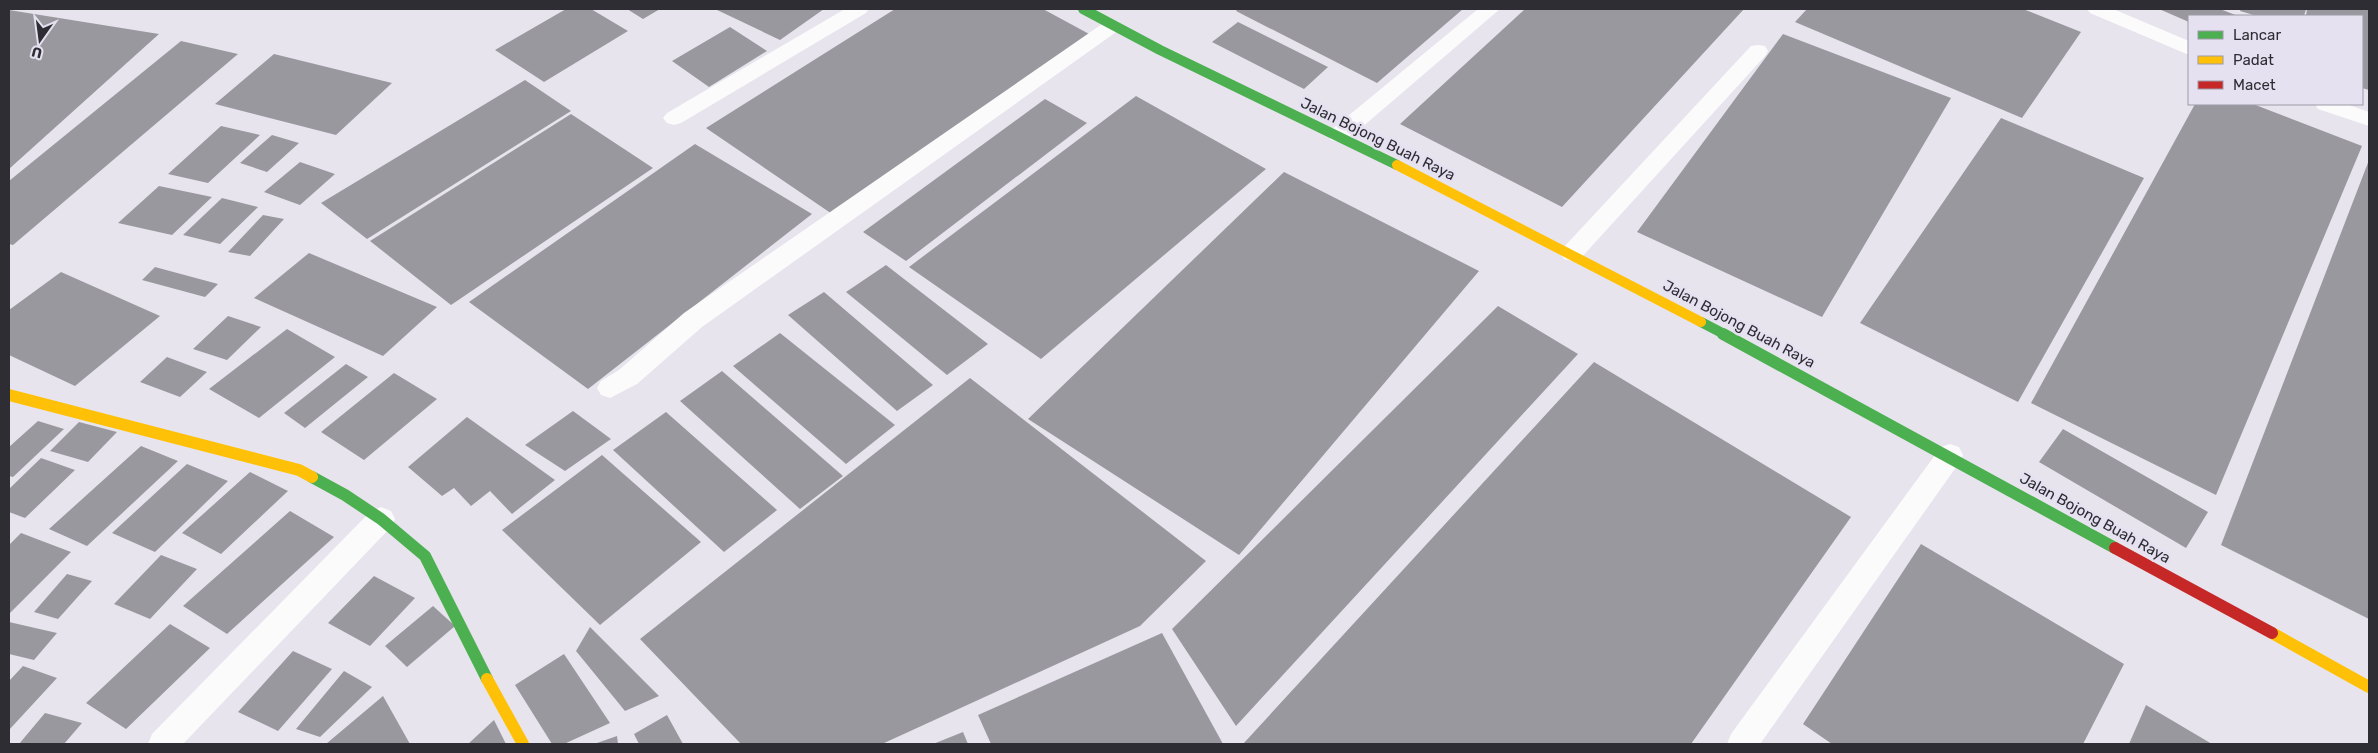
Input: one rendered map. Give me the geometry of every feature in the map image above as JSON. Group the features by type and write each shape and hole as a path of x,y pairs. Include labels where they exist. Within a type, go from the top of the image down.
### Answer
{"street":[{"name":"Jalan Bojong Buah Raya","path":"1083,9 1194,68 1339,135 1572,253 1950,455 2369,687"},
{"path":"9,395 299,470 345,495 381,519 425,556 482,670 523,744"}],"lane":[{"path":"674,118 858,9"},
{"path":"1339,135 1490,9"},
{"path":"2097,9 2188,49"},
{"path":"610,388 628,378 693,320 1112,26"},
{"path":"1572,253 1758,52"},
{"path":"2328,105 2369,119"},
{"path":"1742,744 1950,455"},
{"path":"163,744 381,519"}],"building":[{"path":"566,9 591,9 628,31 544,82 495,50"},
{"path":"627,9 660,9 643,19"},
{"path":"715,9 824,9 780,40"},
{"path":"895,9 1043,9 1091,35 835,216 706,128"},
{"path":"1238,9 1463,9 1377,83 1236,11"},
{"path":"1525,9 1744,9 1562,207 1400,124"},
{"path":"1807,9 2023,9 2081,32 2022,118 1795,22"},
{"path":"2159,9 2220,9 2235,15 2188,15 2188,22"},
{"path":"2241,9 2306,9 2304,15 2254,15 2240,11"},
{"path":"2307,9 2369,9 2369,90 2363,88 2363,15 2306,15"},
{"path":"9,10 159,34 9,169"},
{"path":"1238,22 1328,67 1304,89 1212,42"},
{"path":"730,27 767,51 709,87 672,61"},
{"path":"1783,34 1951,98 1822,317 1637,232"},
{"path":"181,41 238,54 13,245 9,244 9,181"},
{"path":"274,54 392,83 336,135 215,104"},
{"path":"525,80 571,111 367,239 321,203"},
{"path":"1136,96 1266,169 1041,359 909,267"},
{"path":"1045,99 1087,123 906,261 863,232"},
{"path":"2194,105 2256,105 2362,146 2216,495 2031,403"},
{"path":"571,114 653,168 451,305 370,241"},
{"path":"2001,118 2144,178 2018,402 1860,323"},
{"path":"221,126 260,135 208,183 168,174"},
{"path":"272,135 299,143 267,172 240,163"},
{"path":"695,144 812,214 588,389 469,302"},
{"path":"2369,160 2369,619 2221,545"},
{"path":"300,162 335,174 300,205 264,192"},
{"path":"1284,172 1479,271 1239,555 1028,419"},
{"path":"159,186 212,197 172,235 118,223"},
{"path":"222,198 258,207 220,244 183,235"},
{"path":"263,215 284,219 250,256 228,252"},
{"path":"309,253 437,307 383,356 254,298"},
{"path":"886,265 988,344 947,375 846,292"},
{"path":"155,267 218,284 205,297 142,280"},
{"path":"61,272 160,316 75,386 9,355 9,310"},
{"path":"824,292 933,385 897,411 788,315"},
{"path":"1498,306 1578,354 1236,726 1172,629"},
{"path":"228,316 261,327 227,360 193,349"},
{"path":"287,329 335,357 259,418 209,389"},
{"path":"780,333 895,425 846,464 733,366"},
{"path":"167,357 207,372 180,397 140,382"},
{"path":"1594,362 1851,517 1691,744 1243,744"},
{"path":"346,364 368,377 305,428 284,413"},
{"path":"722,371 843,476 800,509 680,401"},
{"path":"394,373 437,399 364,460 321,432"},
{"path":"970,378 1206,561 1140,626 882,744 741,744 640,639"},
{"path":"573,411 611,439 565,471 525,445"},
{"path":"666,412 777,510 724,552 613,450"},
{"path":"467,417 555,480 512,514 490,491 471,506 454,488 442,496 408,467"},
{"path":"38,421 64,429 13,477 9,476 9,447"},
{"path":"79,422 117,432 88,462 50,451"},
{"path":"2063,429 2208,512 2186,548 2039,462"},
{"path":"141,446 178,461 87,546 49,529"},
{"path":"602,455 701,542 600,625 502,530"},
{"path":"41,458 75,470 25,518 9,512 9,489"},
{"path":"187,464 228,481 155,552 112,533"},
{"path":"250,472 288,491 221,554 182,533"},
{"path":"290,511 334,537 227,634 183,606"},
{"path":"21,533 71,552 9,614 9,545"},
{"path":"1921,544 2124,664 2083,744 1832,744 1803,724"},
{"path":"161,555 197,569 150,619 114,604"},
{"path":"67,574 92,581 58,619 34,612"},
{"path":"374,576 415,598 370,646 328,623"},
{"path":"433,606 455,626 407,667 385,646"},
{"path":"9,622 57,633 34,660 9,654"},
{"path":"170,624 210,648 126,729 86,703"},
{"path":"590,627 659,696 625,711 576,651"},
{"path":"1162,633 1223,744 991,744 978,715"},
{"path":"293,651 332,669 278,731 238,712"},
{"path":"564,654 610,723 564,744 552,744 515,685"},
{"path":"23,666 57,678 9,730 9,681"},
{"path":"344,671 372,687 320,737 296,729"},
{"path":"383,696 410,744 326,744"},
{"path":"2146,705 2212,744 2129,744"},
{"path":"45,713 82,723 64,744 19,744"},
{"path":"667,715 683,744 639,744 634,734"},
{"path":"494,720 506,744 468,744"},
{"path":"963,732 968,744 933,744"},
{"path":"617,736 618,744 594,744"}],"traffic: fast":[{"path":"1083,9 1160,50 1397,165"},
{"path":"1701,322 1778,362 2115,548"},
{"path":"312,477 345,495 381,519 425,556 487,679"}],"traffic: slow":[{"path":"1397,165 1701,322"},
{"path":"9,395 299,470 312,477"},
{"path":"2272,633 2369,687"},
{"path":"487,679 523,744"}],"traffic: jam":[{"path":"2115,548 2272,633"}]}
